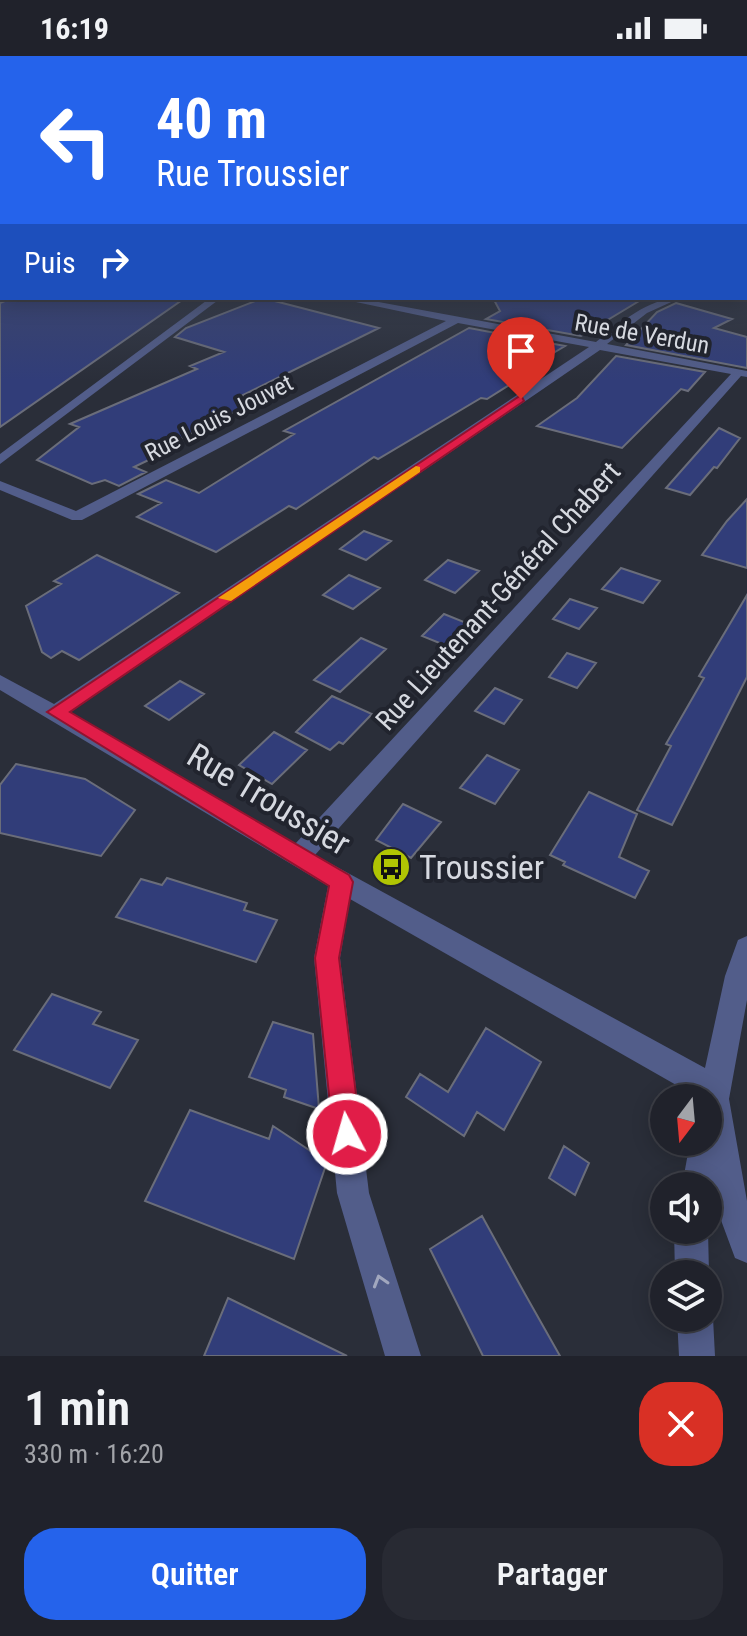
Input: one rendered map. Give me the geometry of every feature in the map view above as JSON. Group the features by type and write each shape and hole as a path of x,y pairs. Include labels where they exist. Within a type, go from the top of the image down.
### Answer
{"street":[{"path":"0,460 213,300"},
{"name":"Rue de Verdun","path":"352,300 743,373"},
{"path":"56,712 598,346 644,311 670,300"},
{"name":"Rue Louis Jouvet","path":"0,485 77,517 455,320"},
{"name":"Rue Lieutenant-Général Chabert","path":"298,857 743,373"},
{"name":"Rue Troussier","path":"0,681 341,882 704,1084"},
{"path":"341,882 327,958 353,1193 403,1356"},
{"path":"716,1084 738,976 747,948"},
{"path":"722,1140 731,1204 747,1246"},
{"path":"696,1332 697,1356"}],"building":[{"path":"7,300 182,300 0,427 0,303"},
{"path":"258,300 271,300 379,328 241,396 258,401 174,442 180,445 134,467 146,472 119,486 105,480 92,484 37,460 79,427 70,424 197,369 190,366 224,352 175,337 186,328"},
{"path":"494,300 641,300 581,336 486,319 500,311"},
{"path":"676,303 732,319 714,328 747,337 747,368 626,345 657,312"},
{"path":"469,328 565,346 508,380 514,382 487,399 481,398 378,459 374,457 296,509 289,506 216,552 137,517 161,503 138,494 166,480 199,493 294,434 284,431"},
{"path":"616,356 705,372 688,391 681,389 622,448 537,426 577,398"},
{"path":"719,428 740,438 717,468 714,467 690,495 666,488"},
{"path":"747,499 747,568 702,555 727,521"},
{"path":"364,531 391,541 366,560 340,549"},
{"path":"97,555 179,593 79,660 62,651 51,658 42,652 26,606 61,584 54,581"},
{"path":"448,560 479,571 455,593 425,580"},
{"path":"621,568 660,581 643,603 602,589"},
{"path":"349,575 380,588 353,609 323,595"},
{"path":"747,595 747,677 672,825 637,810 671,746 666,744 704,678 699,676"},
{"path":"570,599 597,608 579,629 553,619"},
{"path":"444,614 469,624 447,646 422,636"},
{"path":"361,638 386,649 340,692 314,680"},
{"path":"567,653 596,663 577,688 549,677"},
{"path":"180,681 204,694 169,720 145,706"},
{"path":"495,688 522,700 504,724 475,711"},
{"path":"332,696 372,714 343,744 339,742 330,750 296,732"},
{"path":"274,732 307,750 272,784 239,765"},
{"path":"487,755 519,770 495,804 460,788"},
{"path":"16,764 85,779 135,810 101,856 0,833 0,785"},
{"path":"589,792 637,814 619,857 649,871 635,898 563,865 565,862 550,855"},
{"path":"403,804 441,822 411,858 376,840"},
{"path":"167,878 247,903 244,910 277,920 256,962 116,917 141,879 162,885"},
{"path":"52,994 101,1012 93,1024 138,1040 110,1088 14,1050"},
{"path":"273,1022 313,1034 319,1109 284,1097 286,1090 249,1077"},
{"path":"486,1028 541,1062 504,1130 477,1112 464,1136 406,1097 420,1074 448,1092"},
{"path":"190,1110 269,1139 273,1126 327,1162 294,1259 145,1201"},
{"path":"564,1146 589,1163 575,1195 549,1178"},
{"path":"482,1216 560,1356 483,1356 430,1249"},
{"path":"228,1298 347,1356 204,1356"}],"slow traffic":[{"path":"226,598 416,469"}],"place":[{"name":"Troussier","path":"391,867"}],"route":[{"path":"347,1134 327,958 341,882 56,712 521,399"}]}
